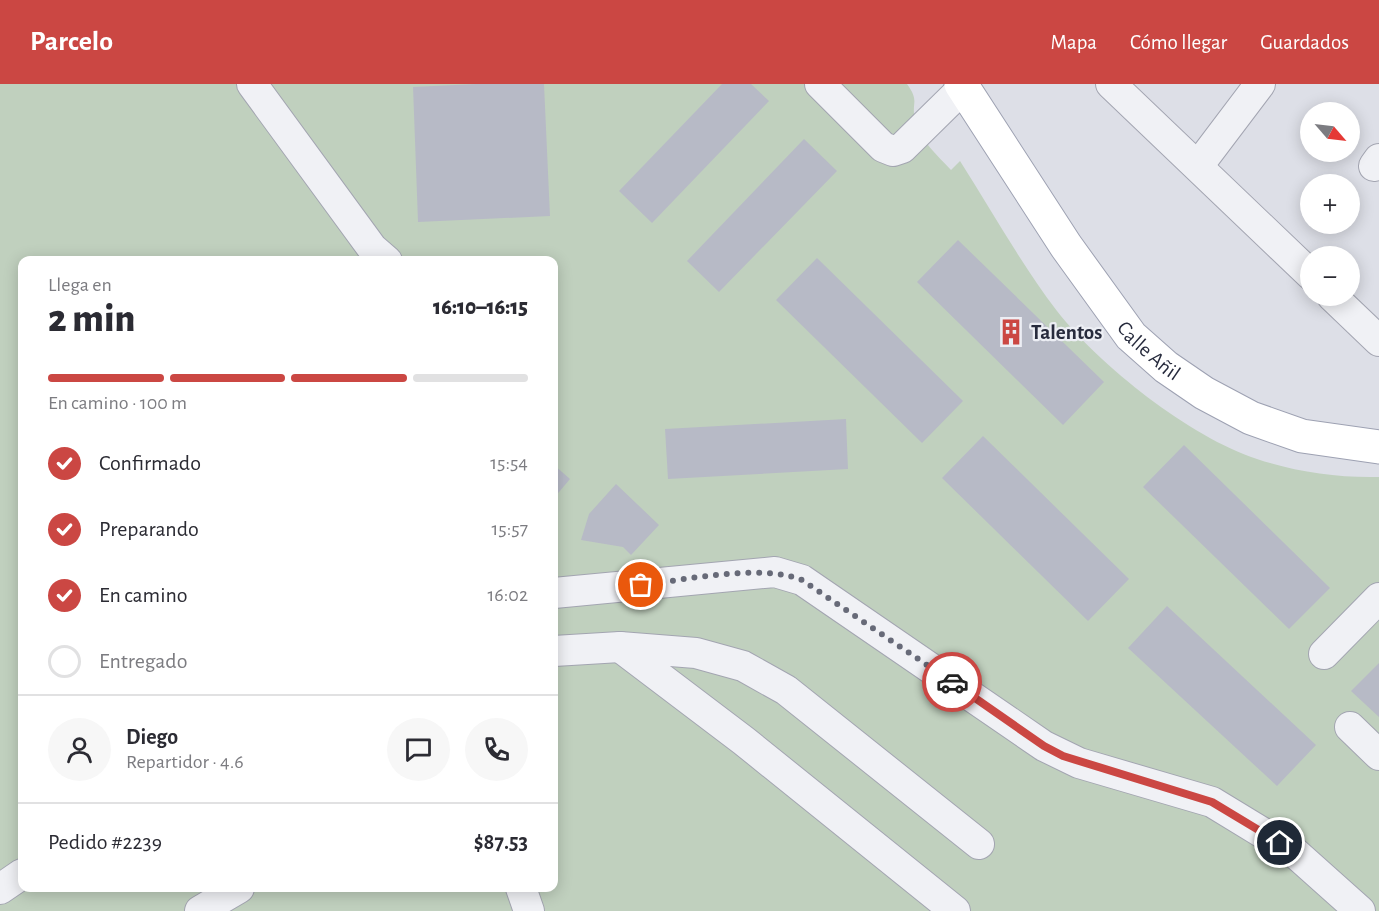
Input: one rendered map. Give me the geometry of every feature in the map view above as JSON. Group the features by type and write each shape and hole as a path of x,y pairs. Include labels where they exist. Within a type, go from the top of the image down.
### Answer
{"main road":[{"name":"Calle Añil","path":"962,86 1072,255 1131,336 1166,367 1204,393 1251,418 1302,436 1379,447"}],"street":[{"path":"252,84 372,248 381,256"},
{"path":"820,84 883,147 893,152 902,148 962,86"},
{"path":"1111,84 1300,264"},
{"path":"1198,166 1260,84"},
{"path":"1342,306 1379,341"},
{"path":"558,593 751,573 787,574 802,580 1044,746 1079,763 1212,802 1252,825 1294,852 1360,911"},
{"path":"1324,654 1379,598"},
{"path":"620,647 744,741 955,911"},
{"path":"558,651 620,647 696,653 742,666 786,690 979,844"},
{"path":"1350,726 1379,755"},
{"path":"0,889 18,877"},
{"path":"200,911 232,892"},
{"path":"522,892 529,911"}],"green space":[{"path":"0,84 907,84 914,99 915,120 920,134 951,170 960,161 1019,256 1057,311 1097,354 1122,376 1176,417 1231,449 1257,459 1317,473 1379,477 1379,911 0,911"}],"building":[{"path":"544,84 550,216 418,222 413,87"},
{"path":"722,84 751,84 769,101 652,223 619,191"},
{"path":"804,139 837,171 719,292 687,261"},
{"name":"Talentos","path":"958,240 1104,382 1063,425 917,282"},
{"path":"817,258 963,401 922,443 776,300"},
{"path":"846,419 848,469 668,479 665,429"},
{"path":"983,436 1129,579 1088,621 942,478"},
{"path":"1184,445 1330,588 1289,629 1143,487"},
{"path":"558,468 570,479 558,493"},
{"path":"616,484 659,525 631,555 623,547 581,540 589,514"},
{"path":"1167,606 1316,745 1277,786 1128,648"},
{"path":"1379,663 1379,717 1351,691"}],"way so far":[{"path":"641,585 751,573 787,574 802,580 952,682"}],"place":[{"name":"Talentos","path":"1011,332"}],"route":[{"path":"952,682 1044,746 1063,756 1079,763 1212,802 1280,843"}]}
